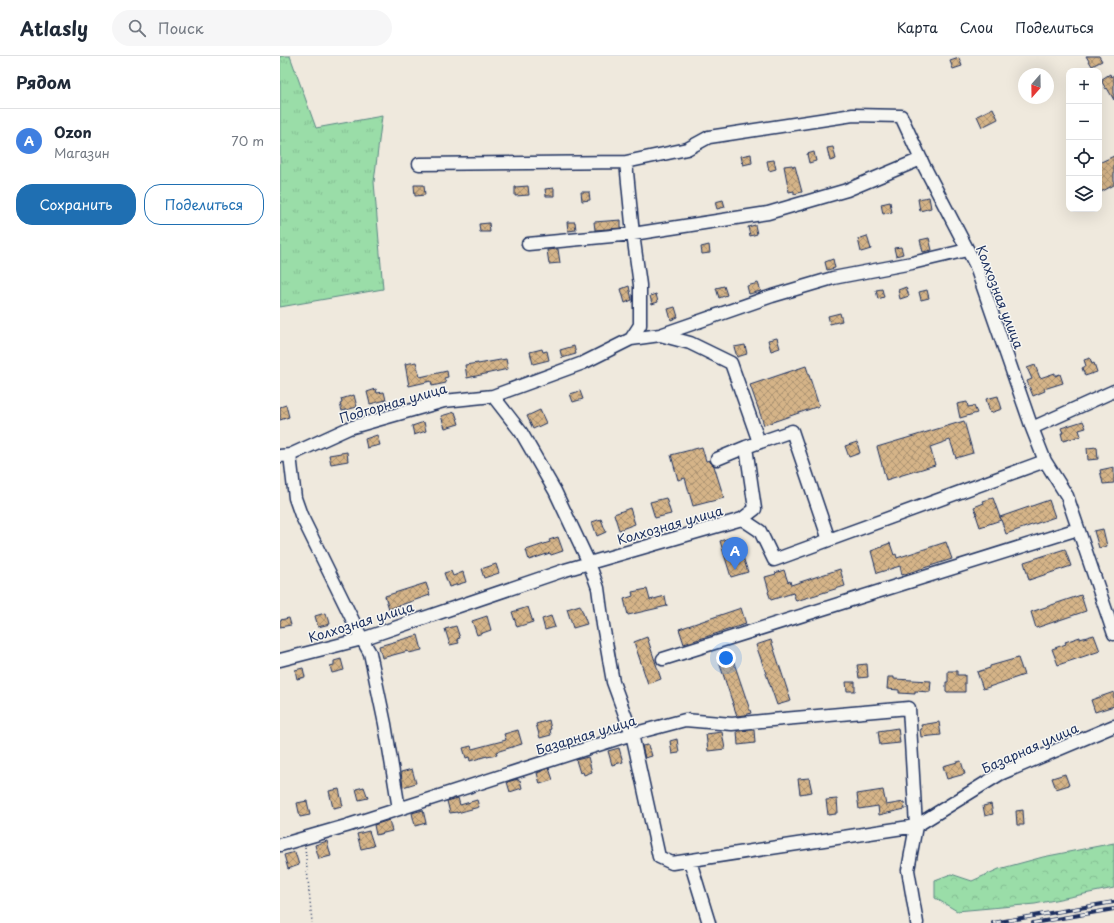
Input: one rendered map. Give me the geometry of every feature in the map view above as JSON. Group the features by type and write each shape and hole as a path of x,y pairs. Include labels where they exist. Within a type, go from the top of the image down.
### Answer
{"street":[{"name":"Колхозная улица","path":"626,162 687,149 709,137 853,115 901,116 921,159 975,264 1032,428 1045,461 1066,496 1114,634"},
{"path":"528,244 633,234 768,213 847,190 921,159"},
{"path":"419,164 626,162 633,234 640,284 640,325 631,339"},
{"path":"631,339 660,336 772,296 833,278 912,263 967,250"},
{"path":"660,336 690,343 731,363 759,442"},
{"name":"Подгорная улица","path":"285,456 349,428 444,401 493,396 583,363 631,339"},
{"path":"1032,428 1114,390"},
{"path":"493,396 521,432 556,491 589,564 598,588 613,682 632,734 659,857 672,863 690,861 916,826 908,870 917,923"},
{"path":"717,459 759,442 792,431 830,540"},
{"path":"742,518 755,509 746,447"},
{"path":"285,456 295,498 302,515 370,653 385,724 399,809"},
{"name":"Колхозная улица","path":"280,660 362,639 558,572 742,518 760,531 774,560 1045,461"},
{"path":"663,659 1078,529"},
{"name":"Базарная улица","path":"280,845 399,809 632,734 685,720 732,724 909,708 916,826 1000,774 1114,726"},
{"path":"690,861 709,923"}],"path":[{"path":"304,838 312,923"}],"green space":[{"path":"280,56 290,56 316,128 382,116 374,182 383,289 280,307"},
{"path":"1114,843 1114,888 1035,904 957,911 935,898 935,880 951,874 972,881 999,869 1043,857"}],"building":[{"path":"1086,56 1099,56 1102,61 1092,66"},
{"path":"959,58 962,66 953,69 950,61"},
{"path":"1110,74 1111,77 1114,75 1114,100 1102,82 1102,79"},
{"path":"993,108 998,119 982,127 977,116"},
{"path":"833,147 836,159 830,161 827,148"},
{"path":"814,152 816,161 809,163 807,154"},
{"path":"751,154 752,163 743,165 741,156"},
{"path":"1114,156 1114,185 1102,191 1102,176 1102,162"},
{"path":"774,160 776,169 769,171 767,161"},
{"path":"792,165 793,167 795,166 802,192 794,194 794,191 789,192 784,166"},
{"path":"414,185 424,185 425,195 415,196"},
{"path":"528,186 529,195 515,196 515,187"},
{"path":"554,188 554,196 546,196 545,189"},
{"path":"581,192 589,192 590,200 582,201"},
{"path":"929,197 931,208 920,211 918,199"},
{"path":"723,200 725,207 717,209 715,202"},
{"path":"890,202 892,212 883,214 881,204"},
{"path":"621,220 621,228 595,230 594,222"},
{"path":"567,222 575,222 576,230 568,231"},
{"path":"489,223 490,232 480,232 479,224"},
{"path":"755,225 757,234 750,236 748,227"},
{"path":"867,236 871,249 861,252 858,239"},
{"path":"929,238 932,250 923,252 920,240"},
{"path":"709,245 710,253 702,254 701,247"},
{"path":"901,247 903,254 896,256 894,248"},
{"path":"558,249 560,263 549,264 547,250"},
{"path":"833,259 835,268 827,270 825,262"},
{"path":"758,283 761,291 749,294 747,286"},
{"path":"629,286 632,300 625,303 621,289"},
{"path":"724,286 727,295 719,298 716,288"},
{"path":"906,287 909,296 900,299 898,290"},
{"path":"882,289 884,297 878,299 876,290"},
{"path":"927,290 929,298 921,300 919,292"},
{"path":"656,294 658,302 652,304 650,296"},
{"path":"675,307 678,317 671,320 668,309"},
{"path":"840,313 842,321 830,324 828,316"},
{"path":"777,338 780,348 771,351 768,340"},
{"path":"745,345 747,354 737,357 734,347"},
{"path":"574,346 576,354 562,358 560,350"},
{"path":"542,349 543,352 547,351 549,360 533,364 530,352"},
{"path":"1090,358 1092,364 1094,363 1097,372 1085,376 1082,368 1086,366 1084,360"},
{"path":"506,359 508,369 467,378 465,365"},
{"path":"416,362 420,377 447,371 448,377 444,378 446,383 432,386 431,381 409,386 405,364"},
{"path":"1035,365 1040,378 1055,373 1055,376 1060,374 1063,383 1044,389 1045,391 1033,396 1027,381 1032,379 1027,368"},
{"path":"806,366 819,406 764,425 750,385"},
{"path":"376,389 377,393 384,392 386,400 370,404 367,392"},
{"path":"580,391 583,399 573,402 570,394"},
{"path":"354,395 357,407 342,411 340,404 342,403 341,399"},
{"path":"998,396 1002,409 990,413 986,399"},
{"path":"967,402 968,407 974,406 977,413 960,418 957,404"},
{"path":"286,405 289,417 280,420 280,407"},
{"path":"540,410 546,423 533,429 527,416"},
{"path":"455,412 459,424 445,428 441,416"},
{"path":"964,421 973,453 956,458 950,440 930,447 935,465 886,480 877,447"},
{"path":"1083,421 1086,428 1079,430 1081,436 1063,441 1061,433 1063,433 1061,428"},
{"path":"424,422 426,431 414,435 412,426"},
{"path":"377,435 380,445 367,448 365,439"},
{"path":"857,442 860,453 849,457 845,446"},
{"path":"702,447 706,461 710,460 714,466 724,498 693,506 685,478 678,480 671,455"},
{"path":"1097,447 1098,459 1088,460 1087,448"},
{"path":"347,452 348,461 331,464 329,455"},
{"path":"1114,467 1114,483 1103,484 1100,470"},
{"path":"666,498 671,514 655,518 650,502"},
{"path":"993,498 1001,520 980,527 974,507 984,503 983,501"},
{"path":"1049,500 1055,517 1006,534 1000,517"},
{"path":"630,508 635,524 619,530 614,514"},
{"path":"601,519 606,532 597,536 592,522"},
{"path":"1103,529 1107,546 1099,548 1094,531"},
{"path":"736,536 748,572 731,577 720,541"},
{"path":"558,537 563,551 551,555 550,553 529,560 526,550 550,542 549,540"},
{"path":"946,542 952,559 902,575 900,566 877,573 871,551 882,546 890,543 894,555 896,554 897,558"},
{"path":"1065,549 1071,566 1029,580 1024,562"},
{"path":"496,564 499,573 484,578 481,569"},
{"path":"840,569 845,586 796,601 793,593 771,600 765,577 784,570 788,582 790,581 791,585"},
{"path":"451,571 453,576 463,572 466,582 449,587 444,573"},
{"path":"426,583 430,595 389,609 385,596"},
{"path":"647,589 650,600 665,596 667,606 628,615 624,599 633,596 632,592"},
{"path":"1081,595 1086,611 1036,628 1031,612"},
{"path":"580,605 587,624 573,628 567,609"},
{"path":"528,607 533,622 517,627 512,612"},
{"path":"741,608 746,624 684,644 679,629"},
{"path":"325,613 326,617 328,616 330,624 318,627 315,616"},
{"path":"487,616 491,630 477,635 472,621"},
{"path":"551,616 555,627 545,630 542,619"},
{"path":"289,618 291,625 280,627 280,620"},
{"path":"456,626 460,638 457,639 459,643 450,645 445,629"},
{"path":"418,635 422,650 409,653 408,651 382,658 379,646"},
{"path":"1094,635 1100,651 1058,665 1052,649 1066,644 1065,642 1080,637 1080,639"},
{"path":"647,637 661,679 648,684 634,642"},
{"path":"771,640 791,701 777,705 756,645"},
{"path":"731,654 751,713 745,715 737,716 718,659"},
{"path":"1018,658 1024,675 983,689 977,672 990,668 990,666"},
{"path":"341,659 344,670 332,673 330,666 334,665 334,661"},
{"path":"867,664 868,677 859,678 857,665"},
{"path":"303,668 305,677 297,679 295,670"},
{"path":"948,671 957,671 957,675 965,675 965,692 946,692"},
{"path":"888,677 894,677 894,679 931,681 930,692 915,691 915,694 899,693 899,690 887,689"},
{"path":"846,682 855,682 855,691 847,691"},
{"path":"1114,692 1114,706 1095,712 1091,700"},
{"path":"549,720 551,735 540,738 536,724"},
{"path":"939,722 941,735 921,737 921,725"},
{"path":"898,728 900,743 880,745 878,731"},
{"path":"518,730 522,744 496,752 497,755 470,761 469,757 466,758 463,748 471,746 472,749 506,740 504,734"},
{"path":"754,730 755,743 738,745 737,731"},
{"path":"722,732 725,749 708,751 706,734"},
{"path":"677,739 679,753 672,754 670,741"},
{"path":"648,745 652,756 645,758 642,746"},
{"path":"619,748 623,762 612,765 608,751"},
{"path":"588,757 592,772 584,775 583,772 580,773 576,760"},
{"path":"961,761 965,774 947,779 943,766"},
{"path":"549,768 553,780 540,784 537,773"},
{"path":"412,769 416,783 403,787 401,772"},
{"path":"1065,774 1069,785 1056,789 1052,778"},
{"path":"809,778 812,792 800,794 798,779"},
{"path":"518,779 518,781 520,780 522,788 510,792 507,782"},
{"path":"364,787 368,798 359,800 356,789"},
{"path":"339,789 343,806 333,808 329,791"},
{"path":"883,790 886,805 904,802 905,809 879,815 878,806 859,809 857,794"},
{"path":"458,798 460,805 477,800 479,807 457,813 450,813 447,801"},
{"path":"837,799 838,812 836,812 836,814 828,815 826,800"},
{"path":"307,801 310,815 300,817 297,803"},
{"path":"991,804 993,814 985,816 983,806"},
{"path":"423,810 426,823 415,826 412,813"},
{"path":"1023,810 1024,825 1017,825 1016,811"},
{"path":"389,820 392,831 376,835 374,825"},
{"path":"369,831 374,846 361,849 357,834"},
{"path":"327,841 331,856 319,859 315,845"},
{"path":"295,852 299,865 288,869 284,855"}],"railway":[{"path":"993,923 1114,902"},
{"path":"1033,923 1114,909"}],"place":[{"name":"Ozon","path":"735,570"}]}
